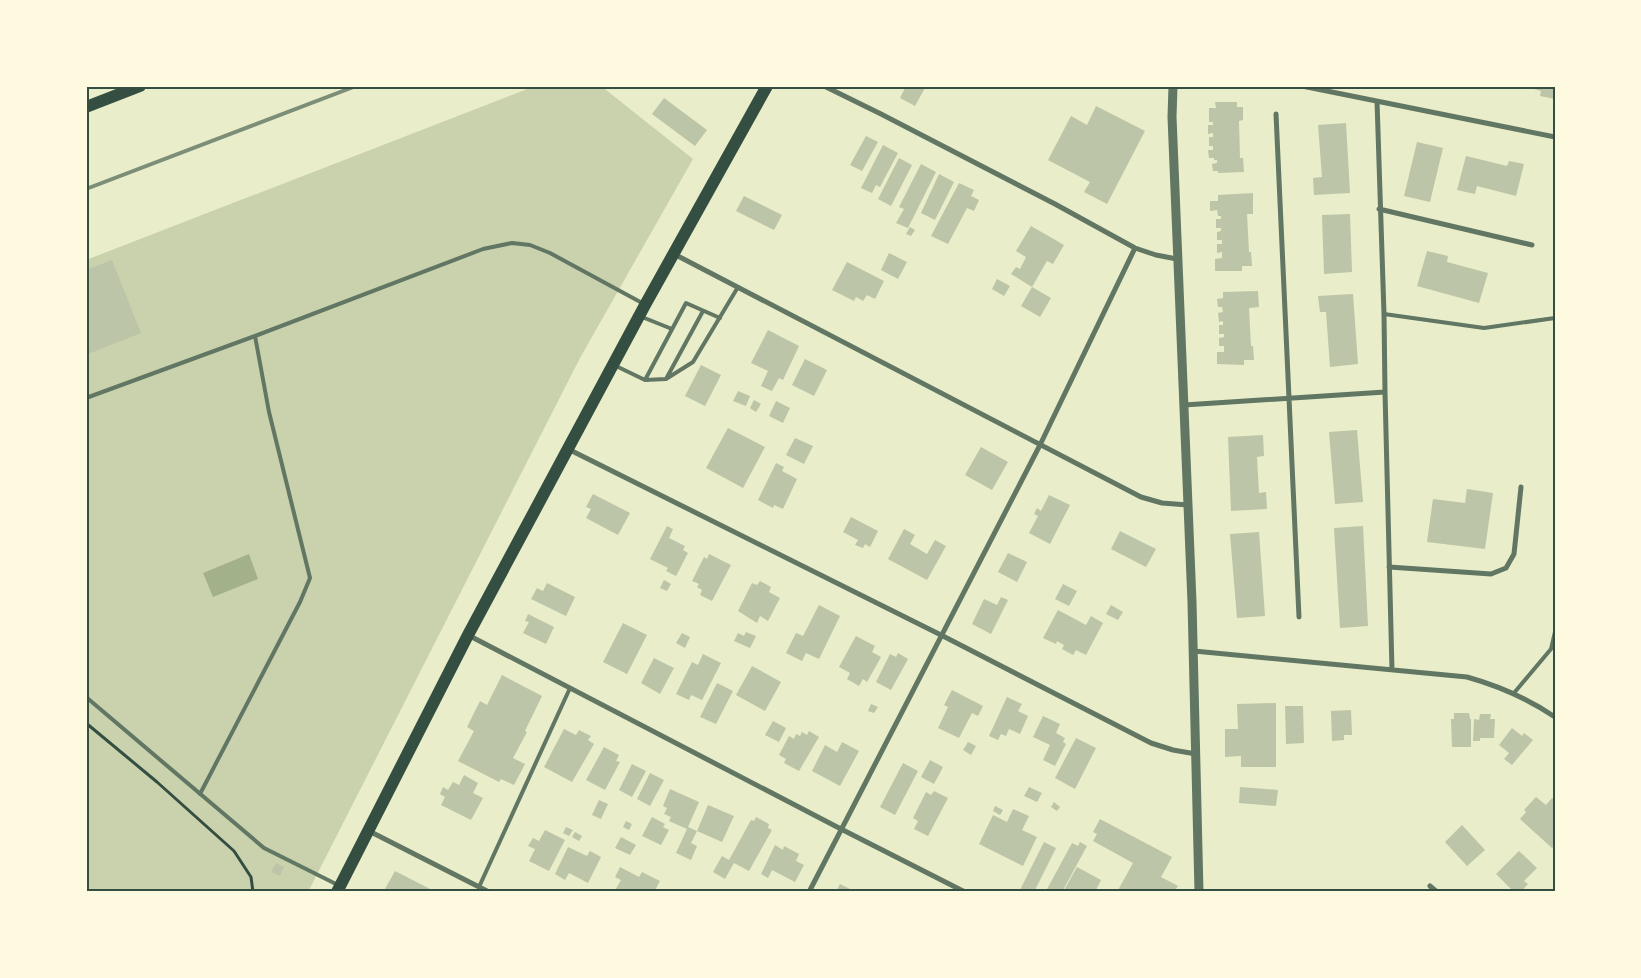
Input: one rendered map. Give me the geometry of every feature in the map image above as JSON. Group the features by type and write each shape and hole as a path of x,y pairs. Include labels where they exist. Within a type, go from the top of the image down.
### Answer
{"main road":[{"path":"86,107 140,86"},
{"path":"339,889 468,635 642,310 767,86"}],"street":[{"path":"824,86 1038,195 1135,248 1177,259"},
{"path":"1173,86 1172,117 1177,259 1194,651 1199,892"},
{"path":"1302,86 1555,137"},
{"path":"1377,101 1392,670"},
{"path":"1276,114 1299,617"},
{"path":"1380,209 1532,245"},
{"path":"809,892 1040,445 1135,248"},
{"path":"674,254 1141,497 1162,503 1188,505"},
{"path":"1184,406 1384,392"},
{"path":"568,449 941,635 1151,743 1173,750 1196,754"},
{"path":"1390,567 1491,574 1506,568 1514,554 1521,487"},
{"path":"468,635 965,892"},
{"path":"1194,651 1467,677 1514,693 1555,717"},
{"path":"368,831 489,892"},
{"path":"1430,886 1437,892"}],"lane":[{"path":"86,398 483,249 512,243 530,245 550,253 672,329"},
{"path":"613,365 645,380 666,380 693,362 738,287"},
{"path":"645,380 686,303 720,318"},
{"path":"666,380 703,311"},
{"path":"1384,314 1484,328 1555,318"},
{"path":"200,794 300,602 310,578 269,412 255,336"},
{"path":"1514,693 1551,649 1555,632"},
{"path":"479,887 570,688"},
{"path":"86,697 264,848 339,889"}],"path":[{"path":"86,723 157,782 234,851 251,877 253,892"}],"shaded area":[{"path":"535,86 601,86 693,159 580,358 308,892 86,892 86,260"},
{"path":"249,554 258,579 213,597 203,573"}],"building":[{"path":"906,86 926,86 915,106 900,98"},
{"path":"1524,86 1555,86 1555,99 1540,96 1541,91"},
{"path":"664,98 707,130 695,146 652,114"},
{"path":"1215,102 1237,102 1237,107 1243,107 1243,120 1239,121 1240,158 1243,158 1244,172 1218,173 1218,171 1213,171 1212,164 1217,163 1217,160 1209,158 1208,150 1213,150 1213,146 1209,146 1209,137 1213,137 1213,133 1208,134 1208,125 1213,125 1213,122 1209,122 1209,108 1216,108"},
{"path":"1096,106 1145,131 1107,204 1084,192 1090,182 1048,160 1071,116 1087,125"},
{"path":"1346,123 1350,193 1314,195 1313,178 1322,177 1318,125"},
{"path":"866,136 878,142 862,171 850,165"},
{"path":"1417,142 1443,148 1430,202 1404,196"},
{"path":"883,145 898,153 880,187 876,185 872,193 861,188"},
{"path":"1466,156 1507,166 1509,161 1524,164 1516,196 1477,186 1475,194 1457,190"},
{"path":"899,158 912,165 891,206 878,199"},
{"path":"921,164 936,172 908,228 896,223 904,209 899,207"},
{"path":"939,174 954,182 935,220 921,213"},
{"path":"959,183 974,190 971,196 979,200 974,211 967,208 948,244 931,236"},
{"path":"1253,193 1253,214 1247,214 1249,252 1251,252 1252,266 1242,266 1242,271 1215,271 1215,259 1222,258 1222,252 1217,253 1217,244 1222,244 1222,240 1217,240 1217,232 1221,231 1221,228 1216,228 1216,219 1221,219 1221,216 1218,216 1217,210 1210,211 1210,201 1218,201 1218,195"},
{"path":"744,196 782,215 774,230 736,211"},
{"path":"1350,214 1352,272 1324,274 1322,215"},
{"path":"1031,226 1064,245 1053,264 1047,261 1032,287 1011,274 1016,267 1020,269 1026,257 1016,251"},
{"path":"910,227 915,230 911,236 906,234"},
{"path":"1427,251 1448,256 1447,262 1488,273 1479,303 1417,286"},
{"path":"889,253 907,262 898,279 881,270"},
{"path":"112,260 141,333 86,355 86,270"},
{"path":"847,262 884,281 875,299 867,295 863,301 856,297 854,301 832,290"},
{"path":"997,279 1010,286 1004,296 992,289"},
{"path":"1032,287 1051,298 1040,317 1021,306"},
{"path":"1258,291 1259,307 1249,308 1251,346 1253,346 1254,360 1244,360 1244,365 1217,364 1217,352 1224,352 1224,346 1219,346 1219,338 1224,337 1224,334 1219,334 1219,325 1223,325 1223,321 1219,322 1218,313 1223,312 1222,307 1218,307 1217,299 1223,298 1223,292"},
{"path":"1353,294 1358,364 1330,367 1326,312 1320,312 1318,296"},
{"path":"768,330 799,346 783,380 779,378 772,391 761,386 768,371 751,363"},
{"path":"805,359 827,370 814,396 792,385"},
{"path":"701,365 721,375 705,406 685,396"},
{"path":"738,391 750,396 746,406 733,401"},
{"path":"754,400 761,404 756,412 750,408"},
{"path":"776,401 790,408 783,423 769,416"},
{"path":"728,428 765,447 743,488 706,468"},
{"path":"1357,430 1363,502 1335,504 1329,432"},
{"path":"1263,435 1264,456 1257,457 1259,493 1266,492 1267,509 1231,511 1228,437"},
{"path":"795,438 813,446 804,464 786,455"},
{"path":"981,447 1008,462 992,490 965,475"},
{"path":"776,463 784,467 782,471 797,479 783,509 774,505 773,508 758,500"},
{"path":"1467,489 1493,493 1485,549 1427,542 1433,499 1465,503"},
{"path":"593,494 630,513 618,535 586,518 591,509 586,507"},
{"path":"1049,495 1070,505 1050,544 1029,533 1038,516 1034,514 1037,508 1041,511"},
{"path":"851,517 878,531 870,547 865,544 863,548 855,545 858,540 843,532"},
{"path":"667,526 673,529 669,538 685,546 683,550 688,553 676,576 666,571 668,568 650,559"},
{"path":"1363,526 1368,626 1340,628 1334,528"},
{"path":"904,529 915,535 910,544 927,554 935,540 946,546 927,580 888,559"},
{"path":"1120,531 1156,549 1146,567 1111,549"},
{"path":"1259,532 1265,616 1237,618 1230,534"},
{"path":"1008,553 1027,562 1017,582 998,572"},
{"path":"709,554 731,565 712,601 700,595 702,590 697,587 699,584 692,581 704,557 707,559"},
{"path":"664,580 671,584 667,591 660,588"},
{"path":"760,581 771,587 769,592 780,598 768,621 760,616 757,623 738,611 752,583 757,585"},
{"path":"547,583 575,597 566,616 531,599 537,588 543,591"},
{"path":"1063,584 1077,591 1069,606 1055,599"},
{"path":"1001,597 1008,600 991,634 972,624 984,599 997,605"},
{"path":"819,605 840,616 819,659 806,653 802,661 786,653 796,633 803,636"},
{"path":"1111,605 1123,612 1118,620 1106,614"},
{"path":"1058,610 1086,625 1091,616 1103,623 1086,655 1076,650 1073,655 1062,649 1064,645 1057,641 1056,644 1043,638"},
{"path":"528,614 554,627 546,644 523,633 529,622 525,621"},
{"path":"623,623 647,635 627,674 603,662"},
{"path":"746,632 756,636 750,648 734,641 738,633 744,636"},
{"path":"682,633 690,637 685,648 676,643"},
{"path":"856,636 875,646 872,652 881,657 867,682 863,679 859,686 847,679 850,673 839,667"},
{"path":"898,653 908,659 891,690 876,682 890,654 896,657"},
{"path":"703,654 721,663 702,700 691,695 689,700 676,694 692,662 698,665"},
{"path":"654,658 674,668 660,694 641,683"},
{"path":"752,666 781,682 765,711 736,695"},
{"path":"502,675 542,696 525,731 527,732 513,758 525,764 514,785 501,779 499,782 458,761 474,731 467,727 480,701 487,705"},
{"path":"717,683 733,691 716,724 700,717"},
{"path":"952,690 983,706 978,716 972,713 959,738 938,728 948,707 944,705"},
{"path":"1007,697 1022,704 1018,711 1028,716 1020,734 1009,729 1006,736 1001,734 998,740 989,736"},
{"path":"1276,703 1276,767 1241,767 1241,756 1225,757 1225,729 1238,729 1237,704"},
{"path":"871,704 878,707 874,713 868,711"},
{"path":"1285,706 1303,706 1304,743 1286,744"},
{"path":"1351,710 1352,735 1344,735 1344,740 1332,741 1331,711"},
{"path":"1454,713 1469,713 1471,719 1471,747 1452,747 1451,719 1454,719"},
{"path":"1480,714 1491,714 1490,719 1495,719 1494,738 1480,738 1480,741 1473,741 1474,719 1479,720"},
{"path":"1043,716 1060,724 1056,733 1065,738 1063,742 1066,744 1055,766 1043,760 1050,745 1033,737"},
{"path":"773,721 786,728 779,742 765,735"},
{"path":"1512,728 1522,736 1524,733 1533,740 1512,765 1504,759 1509,753 1499,745"},
{"path":"564,729 576,735 579,730 591,736 588,740 594,744 572,782 544,767"},
{"path":"809,731 819,737 799,771 784,763 786,759 779,755 789,736 794,739 796,734 800,736 802,732 807,735"},
{"path":"1076,738 1096,748 1075,789 1055,778"},
{"path":"842,742 859,751 840,786 812,771 825,745 837,752"},
{"path":"968,742 976,746 971,755 963,750"},
{"path":"604,747 619,755 616,761 620,762 605,790 586,780"},
{"path":"930,760 943,767 934,784 921,777"},
{"path":"903,763 918,771 895,815 880,807"},
{"path":"632,764 646,771 632,797 619,790"},
{"path":"650,773 664,780 650,806 637,799"},
{"path":"464,775 478,783 473,793 483,798 471,820 441,805 445,797 440,794 443,787 448,790 453,782 459,785"},
{"path":"1029,787 1042,793 1037,802 1024,796"},
{"path":"1240,787 1278,790 1276,806 1239,803"},
{"path":"670,789 699,802 688,827 697,831 691,843 697,846 691,860 676,853 687,829 669,821 671,817 664,814 667,808 663,806"},
{"path":"934,791 948,798 928,836 914,829 918,821 913,818 926,792 931,795"},
{"path":"1536,797 1546,805 1552,798 1555,800 1555,845 1552,848 1520,819 1526,812 1524,810"},
{"path":"599,800 608,804 601,819 592,815"},
{"path":"1054,802 1060,807 1057,811 1051,807"},
{"path":"708,805 734,816 722,842 697,831"},
{"path":"995,806 1003,810 1000,815 993,811"},
{"path":"1013,809 1029,816 1022,830 1037,837 1023,866 979,844 993,815 1007,822"},
{"path":"652,817 665,824 663,827 669,830 661,845 642,836"},
{"path":"756,817 769,824 768,828 772,830 749,871 734,863 725,879 713,872 722,856 729,860 751,820 754,821"},
{"path":"1100,819 1172,857 1161,877 1178,886 1174,892 1117,892 1133,863 1093,841 1097,834 1093,832"},
{"path":"626,821 632,824 629,830 623,827"},
{"path":"1462,825 1485,850 1467,866 1445,842"},
{"path":"566,827 573,830 569,836 563,833"},
{"path":"545,830 565,840 549,871 529,861 535,849 528,846 533,838 539,841"},
{"path":"575,832 582,836 579,841 572,837"},
{"path":"621,837 636,845 630,855 615,848"},
{"path":"1044,842 1056,848 1034,892 1023,892 1020,890"},
{"path":"1080,842 1087,846 1062,892 1046,891 1072,843 1078,846"},
{"path":"775,845 783,850 784,846 799,854 796,861 804,865 795,882 772,870 768,878 761,874"},
{"path":"568,847 587,856 590,851 601,857 588,883 569,873 565,880 555,874"},
{"path":"1519,851 1537,868 1524,881 1528,884 1521,892 1514,892 1496,874"},
{"path":"276,863 284,867 280,876 271,872"},
{"path":"620,867 639,877 642,872 660,881 654,892 614,892 621,880 615,877"},
{"path":"1077,867 1101,880 1095,892 1063,892"},
{"path":"395,871 436,892 390,892 385,889"},
{"path":"840,884 856,892 836,892"}],"railway":[{"path":"86,189 356,86"}]}
